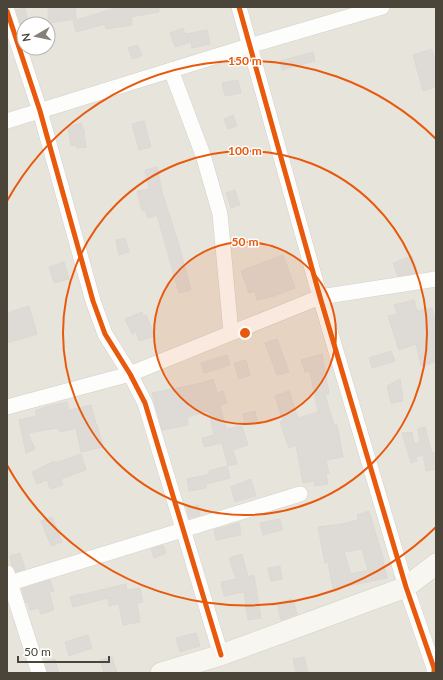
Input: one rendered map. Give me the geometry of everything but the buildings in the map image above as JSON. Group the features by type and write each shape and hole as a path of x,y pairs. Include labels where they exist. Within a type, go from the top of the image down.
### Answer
{"main road":[{"path":"161,673 221,654 406,587 436,564"}],"street":[{"path":"239,7 320,297 406,587 434,668 434,673"},
{"path":"7,121 249,46 382,7"},
{"path":"7,11 40,111 93,301 105,334 130,374 145,403 182,530 221,654"},
{"path":"171,70 203,156 220,214 232,333"},
{"path":"7,407 130,374 320,297 436,279"},
{"path":"39,673 9,578 182,530 300,494"}],"shaded area":[{"path":"7,7 436,7 436,673 7,673"}],"cycle path":[{"path":"239,7 320,297 406,587 434,668 434,673"},
{"path":"7,11 40,111 93,301 105,334 130,374 145,403 221,655"}]}
